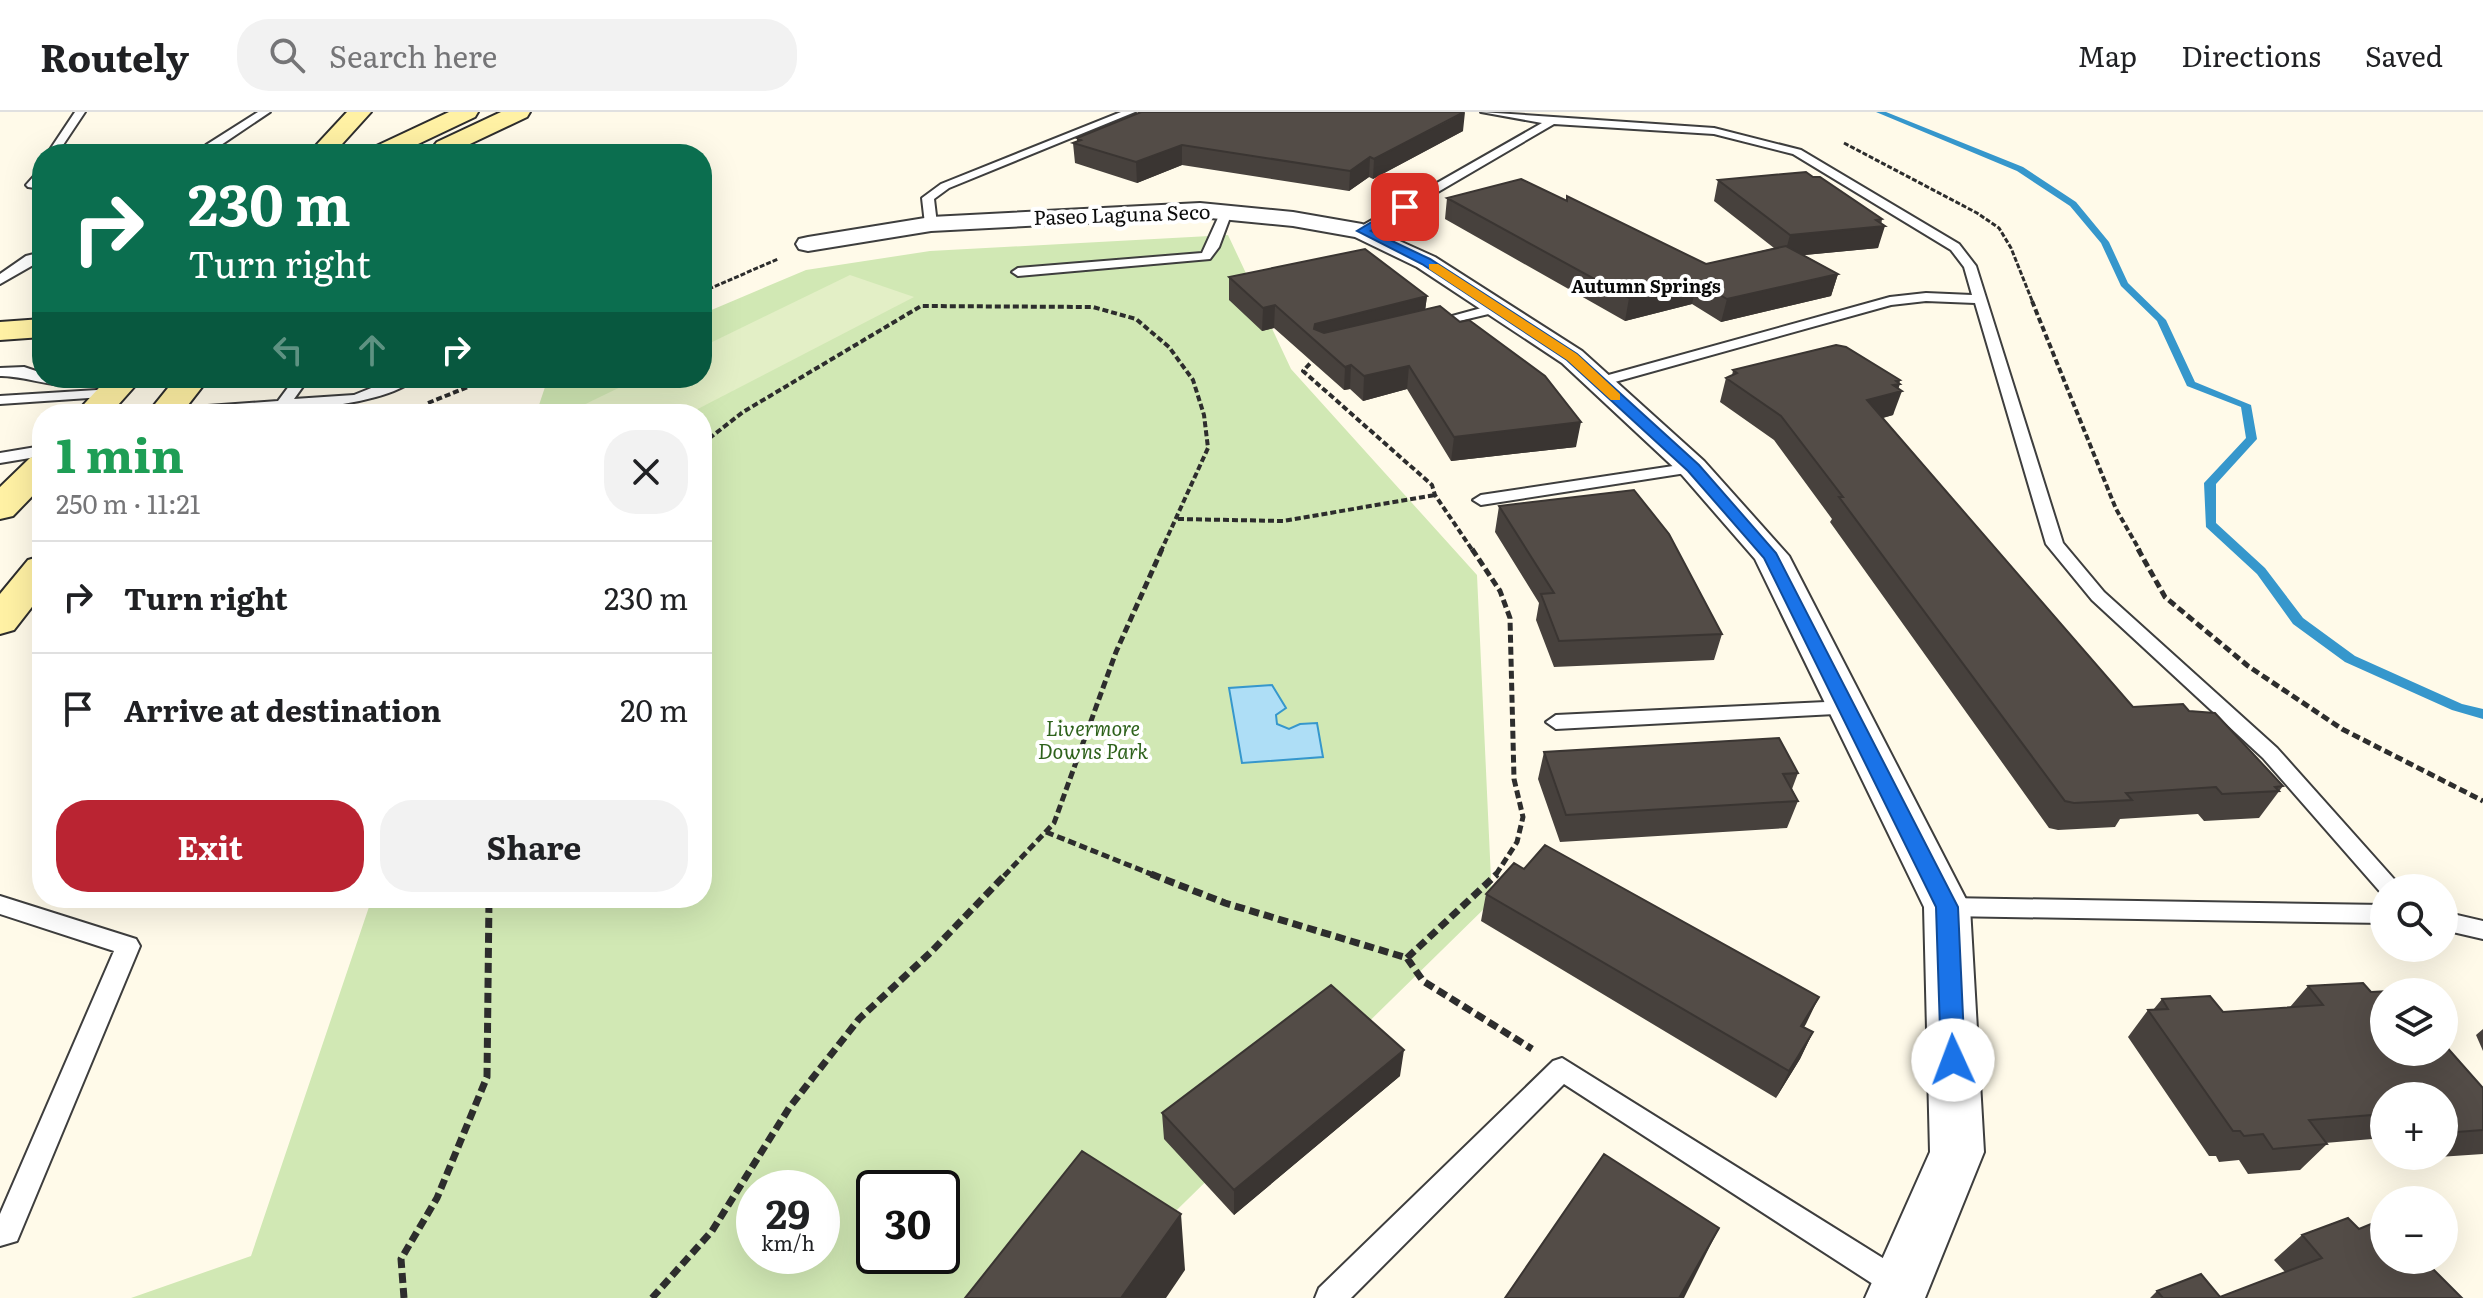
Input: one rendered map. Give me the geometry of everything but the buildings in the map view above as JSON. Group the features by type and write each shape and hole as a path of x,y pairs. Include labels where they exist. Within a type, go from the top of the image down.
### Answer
{"main road":[{"path":"330,144 360,112"},
{"path":"413,112 418,117 473,120 519,112"},
{"path":"396,144 443,117"},
{"path":"445,144 473,120"},
{"path":"0,310 32,308"},
{"path":"0,331 32,329"},
{"path":"173,404 185,388"},
{"path":"0,508 32,475"},
{"path":"5,608 32,579"}],"street":[{"name":"Paseo Laguna Seco","path":"808,244 931,224 1200,210 1293,219 1362,231 1426,262 1572,357 1693,468 1771,556 1947,907 1957,1152 1898,1292"}],"lane":[{"path":"59,144 80,112"},
{"path":"215,144 265,112"},
{"path":"931,224 928,198 945,186 1130,112"},
{"path":"1486,112 1552,121 1714,131 1797,152 1955,247 1970,266 2055,544 2098,596 2270,753 2378,874"},
{"path":"1362,231 1552,121"},
{"path":"1018,272 1206,256 1213,247 1226,212"},
{"path":"0,280 32,258"},
{"path":"1599,382 1890,301 1926,297 1980,299"},
{"path":"1411,328 1496,308"},
{"path":"0,372 24,371 32,374"},
{"path":"294,404 356,399 384,388"},
{"path":"0,400 105,391"},
{"path":"0,458 32,453"},
{"path":"1481,500 1693,468"},
{"path":"1556,722 1847,708"},
{"path":"0,905 128,946 7,1231 0,1232"},
{"path":"1947,907 2370,914"},
{"path":"2458,924 2483,930"},
{"path":"1330,1298 1562,1069 1898,1292"}],"path":[{"path":"1835,138 1868,153 1999,228 2011,248 2116,509 2165,597 2248,666 2342,729 2483,801"},
{"path":"712,287 808,244"},
{"path":"652,1298 712,1231 789,1108 859,1019 931,952 1054,823 1116,652 1208,448 1204,415 1193,380 1169,347 1136,319 1093,307 921,306 743,412 712,436"},
{"path":"1322,350 1303,371 1432,485 1435,495 1500,591 1510,618 1514,779 1523,817 1517,842 1499,872 1407,958"},
{"path":"426,404 465,388"},
{"path":"1178,519 1283,521 1325,517 1435,495"},
{"path":"1046,832 1225,903 1407,958 1423,981 1562,1069"},
{"path":"404,1298 401,1259 437,1198 487,1077 489,908"}],"green space":[{"name":"Livermore Downs Park","path":"1228,235 1291,369 1477,575 1492,901 1087,1298 131,1298 251,1256 369,908 712,908 712,404 539,404 545,388 712,388 712,310 806,270 930,251"},
{"path":"850,275 914,297 707,404 586,404 618,388 712,388 712,342"}],"water":[{"path":"1272,685 1286,708 1276,715 1277,724 1289,729 1300,724 1317,723 1323,757 1242,763 1229,688"}],"waterway":[{"path":"1880,112 2020,169 2073,204 2105,242 2124,284 2161,320 2191,384 2246,405 2252,439 2210,483 2210,524 2261,571 2298,621 2350,659 2457,707 2483,714"}],"slow traffic":[{"path":"1434,266 1572,357 1616,397"}],"district":[{"name":"Autumn Springs","path":"1646,287"}],"route":[{"path":"1405,207 1362,231 1426,262 1572,357 1693,468 1771,556 1947,907 1953,1060"}]}
